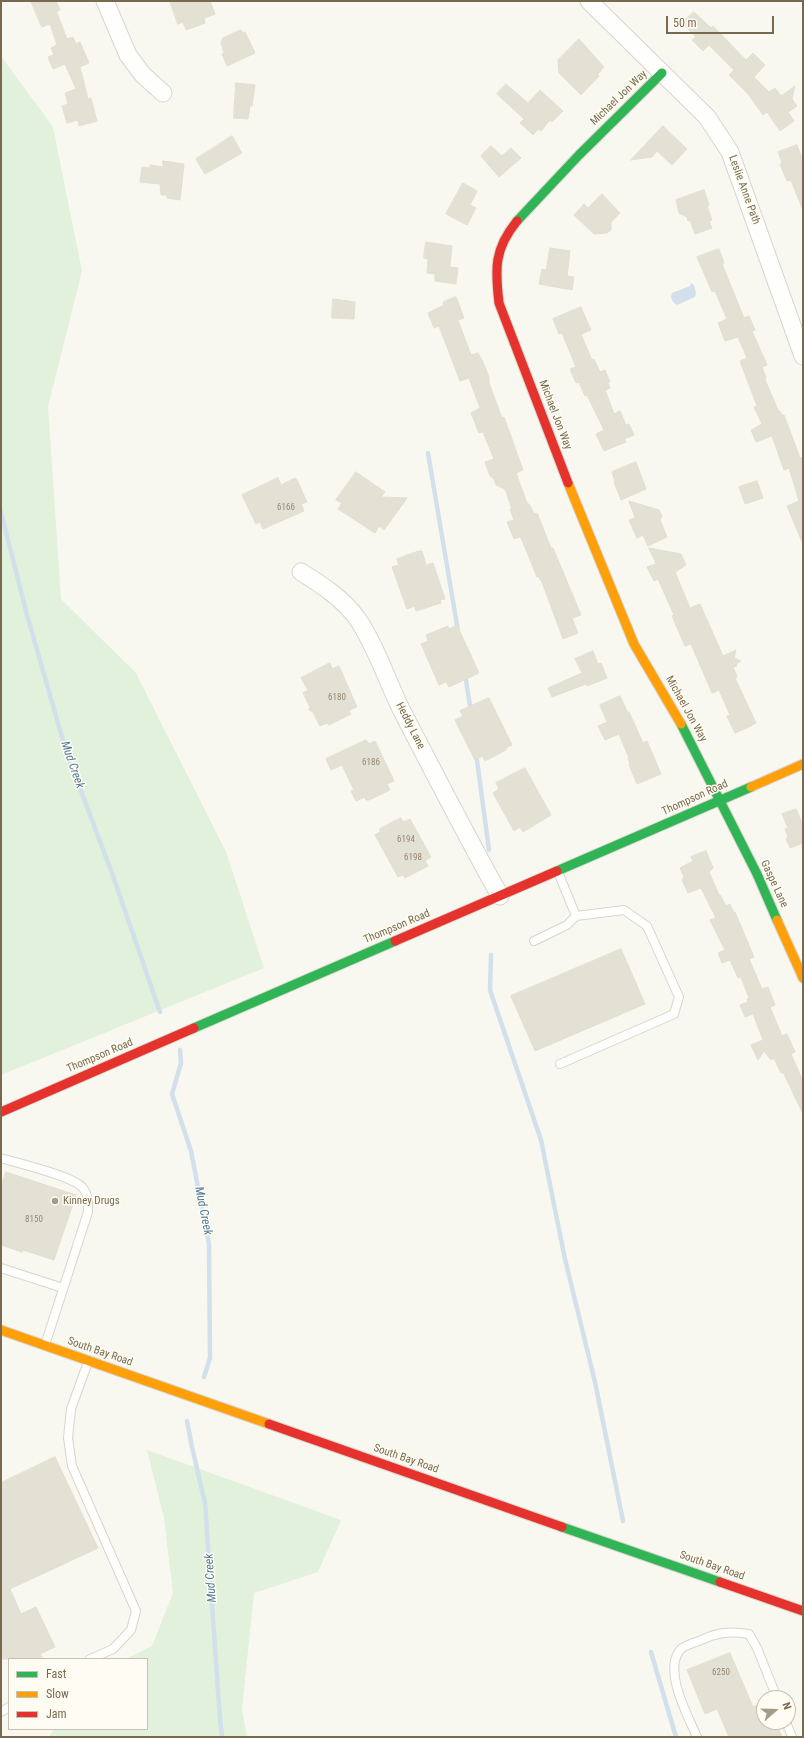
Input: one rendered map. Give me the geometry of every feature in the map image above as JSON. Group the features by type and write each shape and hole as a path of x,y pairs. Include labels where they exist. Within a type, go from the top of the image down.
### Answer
{"street":[{"path":"105,1 128,55 143,74 163,93"},
{"name":"Leslie Anne Path","path":"589,1 707,117 730,152 803,356"},
{"name":"Michael Jon Way","path":"662,73 602,131 522,214 502,243 496,259 496,275 499,303 585,527 634,644 674,709 720,800"},
{"name":"Heddy Lane","path":"301,572 326,587 342,601 357,618 369,639 392,690 446,797 500,896"},
{"name":"Thompson Road","path":"1,1112 803,764"},
{"name":"Gaspe Lane","path":"720,800 757,874 803,978"},
{"name":"South Bay Road","path":"1,1330 803,1611"}],"lane":[{"path":"557,871 576,916"},
{"path":"534,941 567,925 576,916 624,910 647,926 679,997 674,1014 560,1064"},
{"path":"1,1158 69,1178 83,1187 89,1198 88,1212 45,1346"},
{"path":"1,1268 63,1288"},
{"path":"89,1361 71,1409 68,1438 72,1466 136,1611 131,1630 113,1649 92,1658"},
{"path":"697,1737 675,1682 674,1661 680,1649 706,1637 729,1631 749,1634 757,1648 773,1690"}],"green space":[{"path":"1,56 53,127 82,271 48,406 61,599 136,673 226,852 264,968 1,1075"},
{"path":"147,1450 341,1520 318,1572 254,1593 242,1710 247,1737 49,1737 53,1730 148,1730 148,1658 128,1658 152,1646 173,1593 164,1518"}],"shaded area":[{"path":"691,283 694,285 696,293 695,297 677,305 673,302 671,297 672,293 690,286"}],"building":[{"path":"31,1 56,1 60,10 57,11 57,13 67,39 73,37 76,44 80,42 89,63 80,67 88,99 91,98 97,121 79,126 78,120 67,123 62,106 68,104 65,93 76,89 65,64 53,69 48,57 54,55 51,48 57,45 50,24 42,27"},
{"path":"170,1 210,1 215,14 204,18 205,23 186,30 183,22 178,24"},
{"path":"694,12 711,28 713,26 746,60 753,53 765,65 754,77 769,92 775,88 781,96 795,86 792,99 797,106 788,112 794,121 780,131 767,112 763,115 748,94 729,75 734,70 709,45 703,51 692,40 696,37 682,23"},
{"path":"241,30 243,33 245,32 255,53 227,66 222,54 224,53 221,43 223,38"},
{"path":"579,39 604,67 597,75 599,76 581,95 559,73 558,60"},
{"path":"236,83 255,85 252,106 250,106 248,119 234,118"},
{"path":"506,84 528,103 540,90 563,111 552,122 550,120 541,131 538,129 533,135 520,123 524,119 497,94"},
{"path":"663,126 687,149 672,165 657,151 652,157 631,160"},
{"path":"232,136 242,153 205,174 196,159"},
{"path":"797,145 803,161 802,208 791,180 787,181 780,164 782,163 778,152"},
{"path":"491,146 502,156 511,148 521,158 499,177 481,156"},
{"path":"163,161 184,164 180,200 167,198 167,195 161,195 160,184 140,182 142,167 150,168 150,165 163,167"},
{"path":"463,183 477,191 470,205 476,208 467,225 446,214"},
{"path":"704,190 709,205 707,206 712,220 709,221 712,228 695,234 690,220 688,221 687,217 679,213 676,200"},
{"path":"602,194 620,213 611,222 611,230 607,233 594,234 574,215 584,204 588,208"},
{"path":"426,242 452,246 450,267 458,268 456,284 435,281 435,274 427,273 428,259 424,258"},
{"path":"550,248 570,251 567,276 574,277 572,290 539,284 542,269 546,270"},
{"path":"719,249 724,263 722,264 744,318 749,316 755,330 752,331 767,365 762,367 766,377 765,380 779,412 780,411 782,415 784,415 800,458 803,457 803,544 787,506 799,501 789,468 784,470 772,436 756,442 751,430 762,424 754,407 757,406 740,361 747,358 738,337 725,341 718,323 727,319 715,291 712,292 697,257"},
{"path":"456,297 464,318 458,320 471,355 478,353 483,362 489,377 489,383 502,418 504,417 523,470 516,473 527,503 530,505 534,514 537,513 581,615 572,618 578,633 563,639 542,582 538,576 537,577 522,540 520,537 514,539 507,522 514,520 505,489 496,485 494,479 490,476 485,462 494,459 483,432 479,433 471,413 480,408 469,378 460,381 439,326 434,328 428,313 444,305 443,302"},
{"path":"333,299 355,302 354,319 332,318"},
{"path":"581,307 591,330 581,334 592,360 594,359 600,372 605,370 610,382 608,383 610,388 605,390 614,414 620,411 626,425 629,424 634,435 624,439 626,442 604,451 596,434 604,430 587,395 585,396 579,382 576,383 570,369 576,367 562,333 559,334 553,319"},
{"path":"636,462 646,489 621,500 612,472"},
{"path":"356,472 385,492 381,497 407,498 384,530 379,526 375,533 338,509 342,503 336,500"},
{"path":"278,478 281,485 295,478 307,502 301,504 304,511 263,529 260,522 256,524 242,495"},
{"path":"757,481 763,498 745,504 739,487"},
{"path":"629,501 659,510 662,516 660,520 667,537 648,546 643,535 637,538 629,520 635,518"},
{"path":"649,548 681,554 686,565 675,572 690,608 700,604 723,656 736,650 734,658 741,661 736,664 737,666 733,667 737,677 735,678 756,723 735,733 727,716 730,715 719,690 712,693 691,644 685,646 672,616 674,615 658,579 654,581 647,567 656,564"},
{"path":"422,551 426,565 433,563 445,599 440,600 441,603 416,611 415,606 407,609 392,567 399,565 397,559"},
{"path":"457,625 479,673 449,687 446,682 439,685 421,644 428,641 426,635 448,626 449,629"},
{"path":"593,651 598,664 601,663 607,678 552,697 548,688 582,673 575,659"},
{"path":"330,663 332,669 339,666 357,707 349,710 351,714 329,725 327,723 320,726 313,712 309,710 310,707 303,693 308,690 301,678"},
{"path":"620,696 643,743 647,741 661,774 637,784 629,765 629,758 619,734 605,740 598,726 607,722 600,705"},
{"path":"489,698 512,745 507,747 506,750 485,761 482,756 475,760 455,720 463,716 460,711"},
{"path":"366,740 369,744 375,741 394,781 387,784 390,790 369,800 366,800 365,797 356,801 351,791 354,790 342,765 331,770 326,759"},
{"path":"525,768 551,815 523,832 520,827 514,831 493,793 499,789 496,783"},
{"path":"796,809 803,825 803,843 790,848 786,839 788,837 785,829 788,828 782,814"},
{"path":"401,818 403,822 410,819 431,857 425,861 428,866 405,878 403,875 398,877 375,835 380,832 380,829"},
{"path":"706,851 713,868 709,872 719,895 726,906 730,904 734,913 735,912 754,957 749,959 762,989 768,987 775,1005 770,1007 782,1036 787,1034 795,1052 791,1054 803,1081 803,1114 783,1072 781,1073 774,1058 771,1060 764,1051 758,1060 751,1045 763,1040 753,1014 745,1017 740,1005 748,1002 747,999 749,998 741,977 738,978 730,960 722,963 718,953 725,950 710,920 716,918 701,888 688,893 682,880 684,877 680,868 693,861 691,857"},
{"path":"621,949 645,1004 535,1051 511,996"},
{"path":"6,1172 76,1195 54,1260 1,1245 1,1187"},
{"path":"55,1457 98,1548 10,1589 21,1614 36,1607 55,1647 40,1654 42,1658 1,1659 1,1483"},
{"path":"730,1653 753,1707 756,1706 756,1730 779,1730 782,1737 729,1737 717,1709 705,1714 687,1670"}],"waterway":[{"path":"428,453 458,631"},
{"name":"Mud Creek","path":"1,512 27,615 66,751 113,876 160,1012"},
{"path":"465,674 471,712"},
{"path":"476,753 489,850"},
{"path":"491,955 490,990 541,1140 565,1259 595,1382 623,1521"},
{"name":"Mud Creek","path":"180,1050 181,1063 172,1094 191,1151 209,1244 210,1358 204,1377"},
{"name":"Mud Creek","path":"187,1421 205,1503 222,1737"},
{"path":"651,1652 676,1737"}],"traffic: fast":[{"path":"517,221 579,155 662,73"},
{"path":"681,724 757,874 777,920"},
{"path":"557,871 751,787"},
{"path":"194,1028 395,941"},
{"path":"562,1527 720,1582"}],"traffic: slow":[{"path":"568,483 634,644 681,724"},
{"path":"751,787 803,764"},
{"path":"777,920 803,978"},
{"path":"1,1330 269,1424"}],"traffic: jam":[{"path":"517,221 509,231 500,250 497,269 499,303 568,483"},
{"path":"395,941 557,871"},
{"path":"1,1112 194,1028"},
{"path":"269,1424 562,1527"},
{"path":"720,1582 803,1611"}],"place":[{"name":"Kinney Drugs","path":"55,1201"}]}
